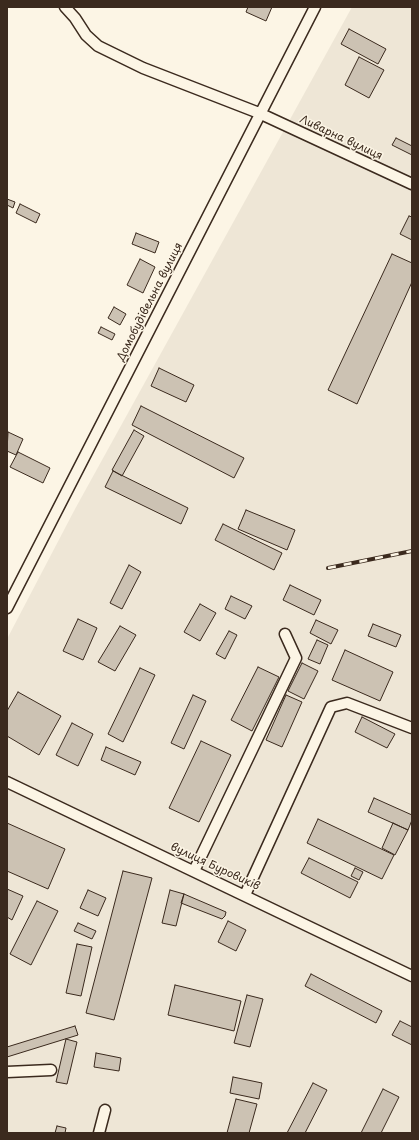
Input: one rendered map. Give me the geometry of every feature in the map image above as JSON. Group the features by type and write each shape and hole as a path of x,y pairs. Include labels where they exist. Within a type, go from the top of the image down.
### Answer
{"street":[{"name":"Ливарна вулиця","path":"65,7 86,34 98,46 143,68 259,113 412,184"},
{"name":"Домобудівельна вулиця","path":"7,608 259,113 315,7"},
{"path":"194,871 296,658 285,634"},
{"path":"246,895 330,707 347,703 412,728"},
{"name":"вулиця Буровиків","path":"7,782 246,895 412,976"},
{"path":"7,1072 51,1070"},
{"path":"99,1133 105,1110"}],"shaded area":[{"path":"352,7 412,7 412,1133 7,1133 7,639 75,509"}],"building":[{"path":"248,7 272,7 266,21 246,12"},
{"path":"349,29 386,49 378,64 341,44"},
{"path":"359,57 384,70 369,98 345,85"},
{"path":"396,138 412,146 412,155 392,145"},
{"path":"7,199 15,202 13,208 7,205"},
{"path":"20,204 40,214 36,223 16,213"},
{"path":"409,216 412,217 412,240 400,234"},
{"path":"136,233 159,242 155,253 132,244"},
{"path":"392,254 412,263 412,282 357,404 328,390"},
{"path":"140,259 155,267 143,293 127,285"},
{"path":"114,307 126,314 120,325 108,318"},
{"path":"101,327 115,334 112,340 98,333"},
{"path":"159,368 194,385 186,402 151,386"},
{"path":"141,406 244,458 234,478 132,425"},
{"path":"134,430 144,436 122,476 112,470"},
{"path":"8,432 23,439 16,455 7,451"},
{"path":"18,452 50,468 43,483 10,467"},
{"path":"113,471 188,508 181,524 105,487"},
{"path":"246,510 295,530 287,550 238,529"},
{"path":"223,524 282,553 274,570 215,540"},
{"path":"129,565 141,572 122,609 110,603"},
{"path":"290,585 321,600 314,615 283,600"},
{"path":"231,596 252,606 245,619 225,609"},
{"path":"200,604 216,613 200,641 184,632"},
{"path":"78,619 97,628 83,660 63,651"},
{"path":"316,620 338,630 331,644 310,633"},
{"path":"373,624 401,635 396,647 368,636"},
{"path":"120,626 136,635 115,671 98,662"},
{"path":"229,631 237,635 225,659 216,654"},
{"path":"317,640 328,645 320,664 308,659"},
{"path":"345,650 393,672 380,701 332,680"},
{"path":"302,663 318,671 304,699 288,691"},
{"path":"258,667 279,677 252,731 231,720"},
{"path":"140,668 155,675 123,742 108,734"},
{"path":"18,692 61,716 39,755 7,736 7,711"},
{"path":"193,695 206,701 184,749 171,743"},
{"path":"286,695 302,702 282,747 266,740"},
{"path":"362,717 395,734 387,748 355,732"},
{"path":"72,723 93,734 78,766 56,755"},
{"path":"201,741 231,755 199,822 169,808"},
{"path":"106,747 141,762 135,775 101,760"},
{"path":"374,798 412,815 412,820 408,830 368,812"},
{"path":"318,819 394,855 382,879 307,843"},
{"path":"7,823 65,849 48,889 7,871"},
{"path":"393,823 408,830 395,855 382,848"},
{"path":"309,858 358,882 350,898 301,873"},
{"path":"355,868 363,872 359,880 351,876"},
{"path":"123,871 152,878 114,1020 86,1013"},
{"path":"7,889 23,896 12,920 7,917"},
{"path":"88,890 106,898 98,916 80,908"},
{"path":"170,890 184,894 176,926 162,923"},
{"path":"184,894 226,912 225,916 222,919 181,903"},
{"path":"37,901 58,911 31,965 10,954"},
{"path":"228,921 246,930 236,951 218,942"},
{"path":"78,923 96,931 92,939 74,931"},
{"path":"77,944 92,947 81,996 66,993"},
{"path":"311,974 382,1011 376,1023 305,986"},
{"path":"175,985 241,1001 234,1031 168,1015"},
{"path":"247,995 263,999 250,1047 234,1043"},
{"path":"400,1021 412,1027 412,1045 392,1035"},
{"path":"75,1026 78,1035 7,1057 7,1047"},
{"path":"66,1039 77,1042 67,1084 56,1082"},
{"path":"96,1053 121,1058 119,1071 94,1067"},
{"path":"233,1077 262,1083 259,1099 230,1093"},
{"path":"313,1083 327,1090 305,1133 287,1133"},
{"path":"383,1089 399,1097 381,1133 361,1133"},
{"path":"236,1099 257,1104 249,1133 227,1133"},
{"path":"57,1126 66,1128 65,1133 55,1133"}],"railway":[{"path":"328,568 412,551"}]}
